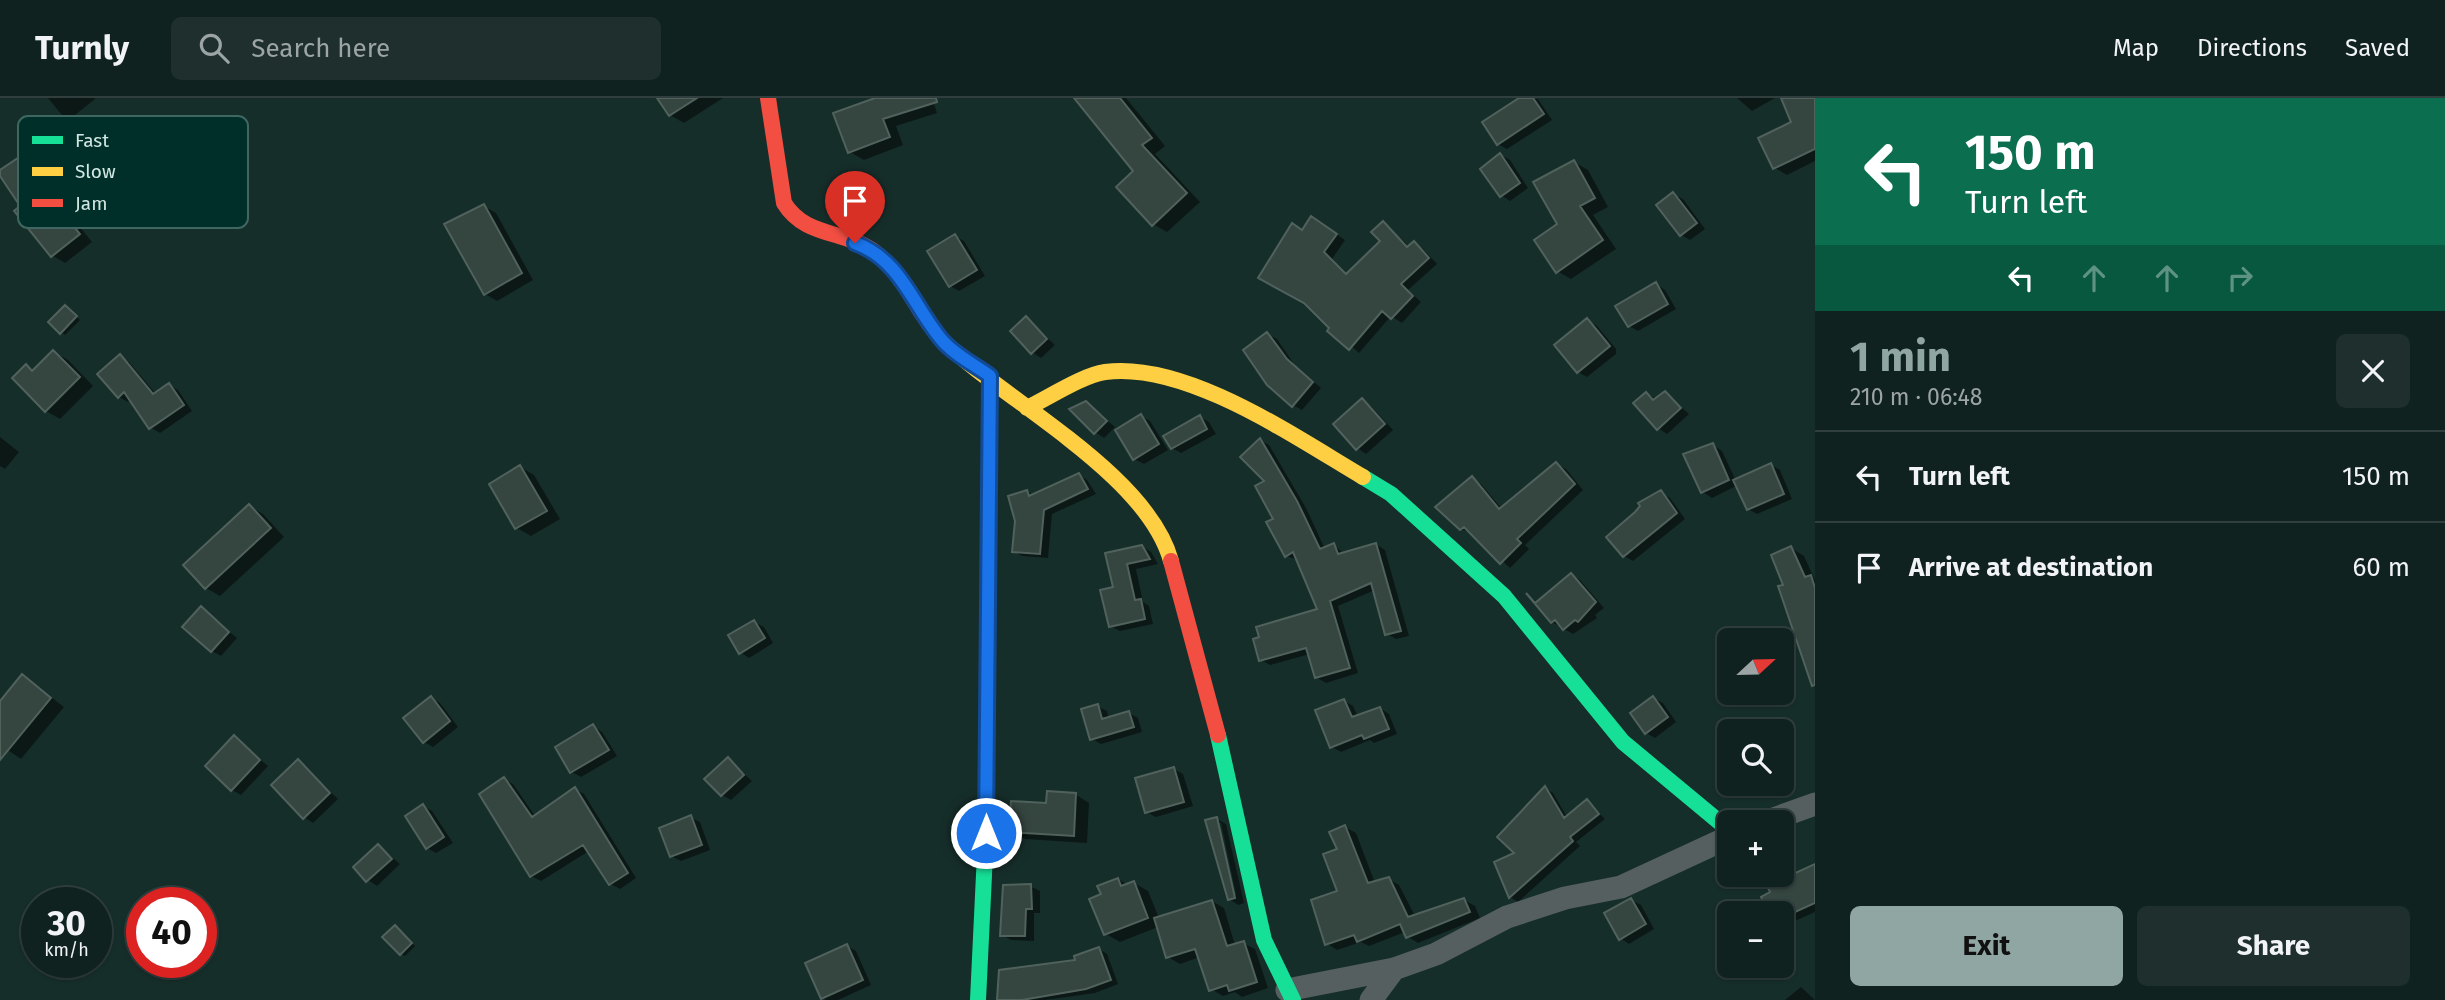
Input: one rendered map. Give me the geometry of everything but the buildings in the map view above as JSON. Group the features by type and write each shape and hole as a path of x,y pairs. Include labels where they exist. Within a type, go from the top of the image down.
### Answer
{"street":[{"path":"768,98 783,203 790,217 803,227 869,248 896,269 942,341 990,376 1132,497 1151,518 1167,547 1225,762 1264,940 1290,995 1394,970 1436,954 1507,917 1565,898 1621,887 1717,843"},
{"path":"1027,408 1102,372 1143,371 1241,404 1380,487 1504,596 1623,742 1717,820"},
{"path":"978,1000 986,833 990,376"},
{"path":"1794,812 1815,804"},
{"path":"1371,1000 1394,970"}],"traffic: fast":[{"path":"978,1000 986,833 990,376"},
{"path":"1363,477 1391,494 1504,596 1623,742 1717,820"},
{"path":"1218,735 1264,940 1293,1000"}],"traffic: slow":[{"path":"941,339 1104,468 1134,498 1157,529 1171,561"},
{"path":"1027,408 1076,382 1105,372 1137,372 1170,378 1239,405 1363,477"}],"traffic: jam":[{"path":"768,98 784,203 802,222 860,244 884,260 902,281 931,328 941,339"},
{"path":"1171,561 1218,735"}],"route":[{"path":"855,243 869,248 896,269 942,341 990,376 986,833"}]}
